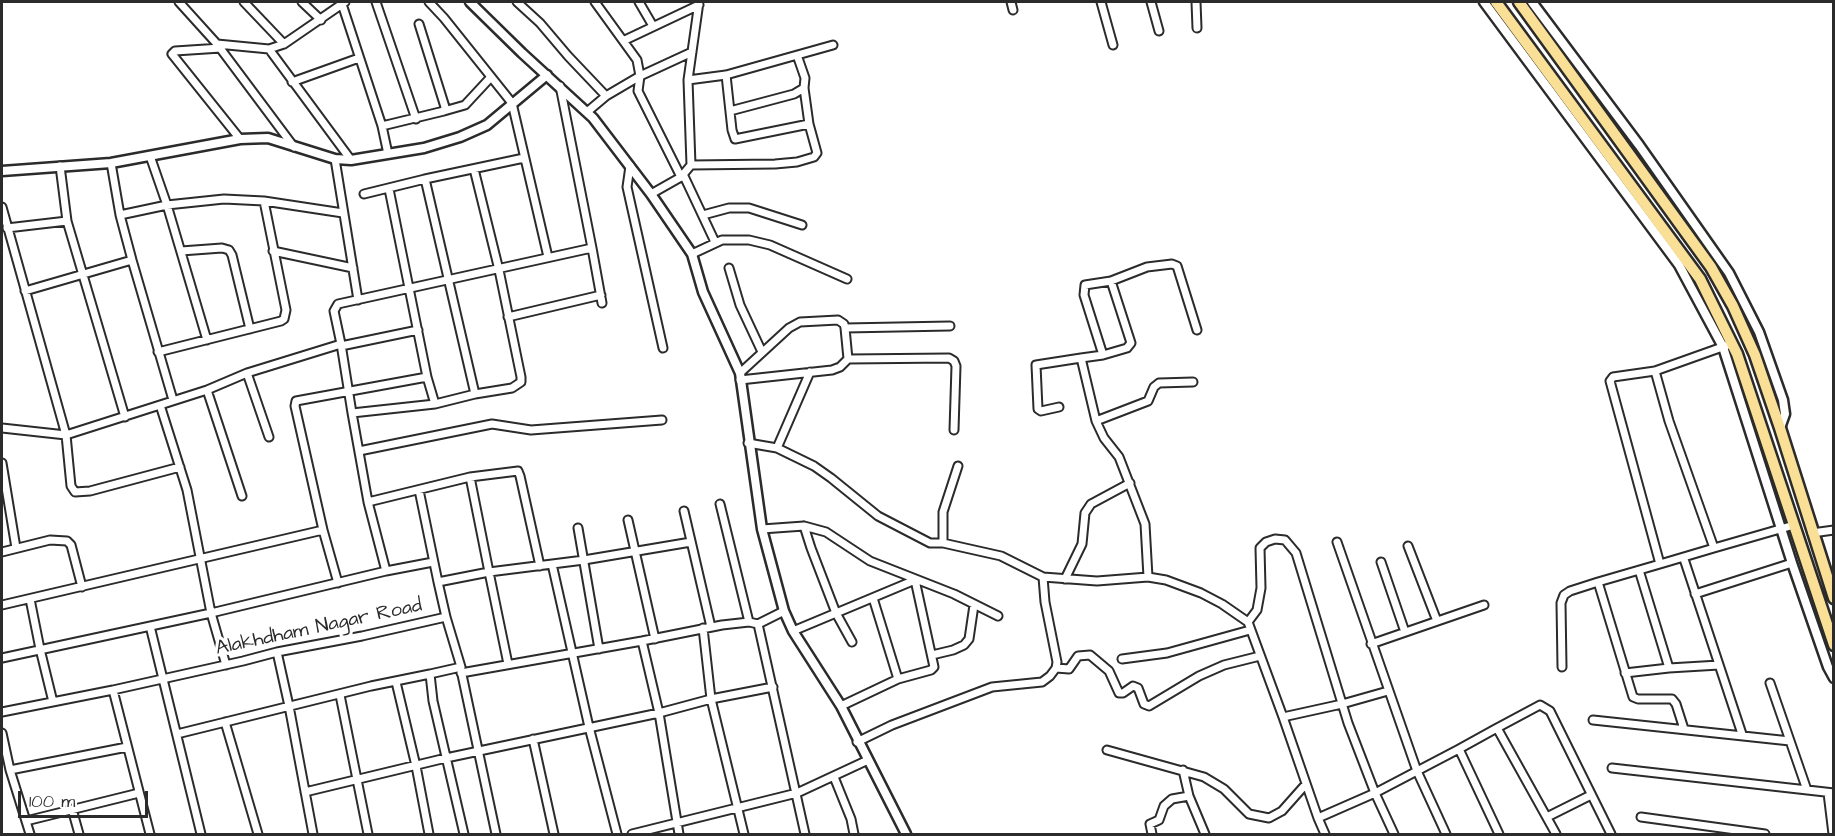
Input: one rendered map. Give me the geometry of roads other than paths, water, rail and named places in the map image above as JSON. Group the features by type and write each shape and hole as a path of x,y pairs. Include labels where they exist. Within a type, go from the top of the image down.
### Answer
{"main road":[{"path":"1496,2 1700,279 1728,345 1794,525 1833,645"},
{"path":"1519,2 1711,267 1737,316 1755,355 1780,428 1833,598"}],"street":[{"path":"179,2 219,46 294,147"},
{"path":"244,2 285,44"},
{"path":"302,2 321,20"},
{"path":"376,2 416,119"},
{"path":"429,2 512,103 548,257"},
{"path":"470,2 587,112 651,194 692,254 703,292 740,377 762,529 784,611 793,632 841,706 857,742 906,834"},
{"path":"517,2 540,23 606,96"},
{"path":"595,2 625,40 637,60 640,76 638,91 715,242"},
{"path":"639,2 653,26"},
{"path":"1011,2 1013,10"},
{"path":"1101,2 1113,45"},
{"path":"1152,2 1159,31"},
{"path":"1197,2 1197,28"},
{"path":"1484,2 1679,265 1728,345 1792,563 1833,678"},
{"path":"1532,2 1639,145 1729,273 1759,332 1783,400 1785,414 1780,428"},
{"path":"240,139 172,54 176,51 219,46 268,49 285,44 344,3 359,58 382,126 388,154"},
{"path":"625,40 699,3"},
{"path":"651,194 682,176 691,165 688,80 699,3"},
{"path":"419,24 445,104 444,111"},
{"path":"688,80 726,75 833,45"},
{"path":"268,49 351,160"},
{"path":"587,112 606,96 640,76 692,52"},
{"path":"691,165 775,165 814,157 817,153 816,145 809,124 804,78 797,55"},
{"path":"292,82 359,58"},
{"path":"2,171 111,163 240,139 268,138 335,159 351,160 424,148 460,137 487,124 548,75"},
{"path":"726,75 735,139 809,124"},
{"path":"382,126 465,105 491,77"},
{"path":"560,86 602,303"},
{"path":"730,111 794,94 804,88"},
{"path":"150,156 207,339"},
{"path":"364,194 524,158"},
{"path":"335,159 358,300"},
{"path":"111,163 120,215 173,400"},
{"path":"60,166 67,221 125,417"},
{"path":"630,166 627,187 663,348"},
{"path":"352,413 435,404 512,388 521,382 499,270 474,169"},
{"path":"426,179 475,394"},
{"path":"389,189 411,288 427,377 435,404"},
{"path":"120,215 167,205 224,199 264,201 344,213"},
{"path":"158,352 281,321 286,315 264,201"},
{"path":"2,207 66,435 71,486 75,492 90,491 180,467"},
{"path":"703,215 729,208 749,208 802,225"},
{"path":"7,228 67,221"},
{"path":"692,254 715,242 738,238 770,245 846,279"},
{"path":"181,251 222,248 229,250 250,329"},
{"path":"386,571 368,502 334,308 339,304 592,248"},
{"path":"273,251 353,268"},
{"path":"25,291 132,260"},
{"path":"1103,355 1084,295 1086,285 1111,281 1147,267 1172,264 1177,266 1197,330"},
{"path":"729,268 740,305 762,352"},
{"path":"1059,407 1041,411 1038,409 1036,365 1103,355 1127,348 1131,343 1111,281"},
{"path":"508,317 601,295"},
{"path":"740,377 762,352 789,328 800,322 838,320 844,324 848,359"},
{"path":"845,328 950,326"},
{"path":"2,428 66,435 207,390 247,373 341,345 418,330"},
{"path":"1659,564 1610,381 1613,377 1655,371 1728,345"},
{"path":"740,377 810,372 840,367 848,359 949,358 956,366 954,430"},
{"path":"1081,358 1096,421 1104,438 1119,457 1145,524 1149,577"},
{"path":"1655,371 1669,421 1714,548"},
{"path":"777,448 810,372"},
{"path":"247,373 269,437"},
{"path":"338,584 323,530 295,406 296,401 427,377"},
{"path":"1096,421 1148,401 1154,387 1159,383 1193,382"},
{"path":"207,390 242,496"},
{"path":"160,405 190,504 211,613 226,665"},
{"path":"359,451 492,424 531,430 662,420"},
{"path":"748,443 777,448 831,478 878,516 930,543 943,543 1001,556 1043,577 1097,581 1149,577 1166,579 1222,604 1249,626 1325,834"},
{"path":"2,463 16,548"},
{"path":"943,543 943,512 958,466"},
{"path":"368,502 470,477 518,471 540,566"},
{"path":"470,477 508,664"},
{"path":"1065,579 1082,544 1085,513 1091,504 1130,483"},
{"path":"419,490 438,582"},
{"path":"720,504 749,622"},
{"path":"684,511 707,628 711,699 744,834"},
{"path":"628,519 655,639"},
{"path":"1562,667 1560,603 1564,595 1570,591 1794,525"},
{"path":"762,529 804,526 826,532 870,561 954,594 998,616"},
{"path":"804,526 810,548 836,613 852,642"},
{"path":"578,528 599,649"},
{"path":"2,605 323,530"},
{"path":"1812,533 1833,530"},
{"path":"2,552 50,540 67,541 71,545 82,587"},
{"path":"1122,659 1167,653 1249,626 1257,610 1261,588 1260,548 1266,542 1285,540 1296,553 1342,704 1375,793 1394,834"},
{"name":"Alakhdham Nagar Road","path":"2,712 113,690 446,616 438,582 489,572 636,553 691,542"},
{"path":"1337,542 1417,771 1446,834"},
{"path":"1408,546 1437,621"},
{"path":"1684,559 1742,734"},
{"path":"2,658 434,562"},
{"path":"1381,562 1405,632"},
{"path":"1695,594 1792,563"},
{"path":"552,564 589,728 617,834"},
{"path":"1639,570 1669,668"},
{"path":"857,742 892,725 992,687 1042,682 1056,668 1057,662 1045,602 1043,577"},
{"path":"793,632 915,580"},
{"path":"841,706 898,679 931,670 934,664 915,580"},
{"path":"1598,582 1635,699 1672,699 1676,704 1684,729"},
{"path":"873,598 898,679"},
{"path":"30,599 53,702"},
{"path":"932,655 964,645 969,639 974,605"},
{"path":"1371,644 1484,605"},
{"path":"177,734 371,686 430,674 599,649 707,628 749,622 758,624 784,611"},
{"path":"446,616 461,670 496,834"},
{"path":"758,624 805,834"},
{"path":"150,626 201,834"},
{"path":"642,641 659,713 679,834"},
{"path":"277,652 290,706 314,834"},
{"path":"1056,668 1070,669 1078,656 1090,655 1109,671 1119,693 1124,693 1133,686 1138,688 1144,704 1149,706 1199,676 1224,665 1260,656"},
{"path":"1625,673 1719,665"},
{"path":"430,674 433,701 464,834"},
{"path":"396,682 429,834"},
{"path":"1770,683 1807,790"},
{"path":"305,792 446,758 773,687"},
{"path":"113,690 150,834"},
{"path":"1283,717 1342,704 1388,690"},
{"path":"340,695 368,834"},
{"path":"1318,818 1375,793 1540,705 1550,711 1611,834"},
{"path":"1593,720 1742,734 1790,741"},
{"path":"225,722 258,834"},
{"path":"1497,728 1556,834"},
{"path":"2,732 10,770 30,834"},
{"path":"533,739 554,834"},
{"path":"10,770 127,747"},
{"path":"1459,748 1499,834"},
{"path":"1107,750 1204,777 1224,789 1249,814 1269,818 1282,811 1306,784"},
{"path":"632,834 797,793 868,760"},
{"path":"1612,768 1831,793 1833,834"},
{"path":"1183,770 1189,796 1205,834"},
{"path":"834,777 851,819 854,834"},
{"path":"26,821 139,793"},
{"path":"1547,817 1591,795"},
{"path":"1152,834 1150,824 1159,820 1167,802 1189,796"},
{"path":"72,809 79,834"},
{"path":"1641,817 1766,834"}]}
